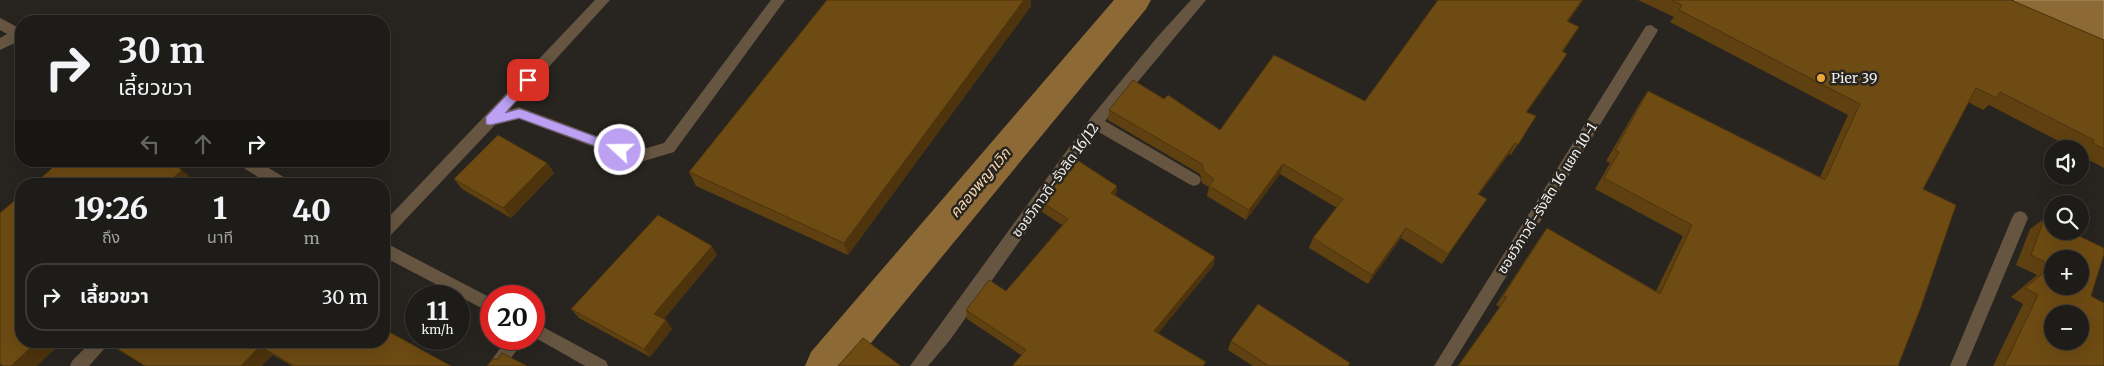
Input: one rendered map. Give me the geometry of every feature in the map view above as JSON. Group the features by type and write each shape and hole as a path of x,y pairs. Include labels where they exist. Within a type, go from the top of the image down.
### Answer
{"street":[{"path":"390,226 603,0"},
{"path":"490,120 519,113 638,157 670,148 778,0"},
{"name":"ซอยวิภาวดี-รังสิต 16/12","path":"918,366 944,335 1096,124 1174,26 1199,0"},
{"path":"0,23 15,32"},
{"name":"ซอยวิภาวดี-รังสิต 16 แยก 10-1","path":"1442,366 1651,30"},
{"path":"0,45 15,38"},
{"path":"1096,124 1194,180"},
{"path":"252,167 267,178"},
{"path":"1958,366 2020,218"},
{"path":"390,252 480,300"},
{"path":"545,335 600,366"},
{"path":"78,366 96,348"},
{"path":"495,366 508,350"}],"shaded area":[{"path":"2015,0 2104,0 2104,49 2013,3"}],"building":[{"path":"827,0 1024,0 844,243 689,172"},
{"path":"1438,0 1582,0 1567,21 1579,27 1562,51 1567,54 1526,112 1536,116 1518,145 1515,143 1478,194 1487,199 1448,254 1406,228 1372,275 1313,238 1343,199 1283,164 1249,210 1209,186 1214,179 1204,172 1202,164 1109,110 1133,80 1164,99 1168,95 1220,130 1274,55 1365,101"},
{"path":"1672,0 2011,0 2104,40 2104,149 2093,143 2094,140 2000,92 1997,98 1976,88 1923,189 1956,205 1921,307 1898,366 1458,366 1507,297 1503,296 1547,228 1660,294 1692,225 1604,178 1619,152 1615,150 1648,91 1825,180 1860,104 1679,10 1682,5"},
{"path":"498,135 547,163 503,208 454,179"},
{"path":"1077,160 1117,186 1111,193 1215,257 1154,331 1206,362 1203,366 1012,366 1026,350 966,310 989,280 1006,291 1068,219 1042,202 1058,180"},
{"path":"53,167 177,167 182,170 173,178 41,178"},
{"path":"15,200 15,348 30,348 11,366 0,364 0,213"},
{"path":"658,215 712,246 654,314 666,320 644,349 571,309"},
{"path":"2044,219 2044,240 2088,240 2104,248 2104,254 2091,296 2104,303 2104,366 2004,366 2038,295 2025,288 2044,273 2044,295 2089,295 2089,250 2044,250 2044,262 2031,255"},
{"path":"1258,304 1350,363 1348,366 1269,366 1231,341"},
{"path":"390,332 405,341 405,350 422,350 451,366 294,366 263,348 390,348"},
{"path":"863,338 901,366 838,366"},
{"path":"116,348 258,348 241,366 145,366"},
{"path":"502,353 527,366 487,366 493,359 498,359"}],"waterway":[{"name":"คลองพญาเวิก","path":"826,366 1134,0"}],"place":[{"name":"Pier 39","path":"1821,78"}],"route":[{"path":"528,80 490,120 519,113 548,122 620,150"}]}
